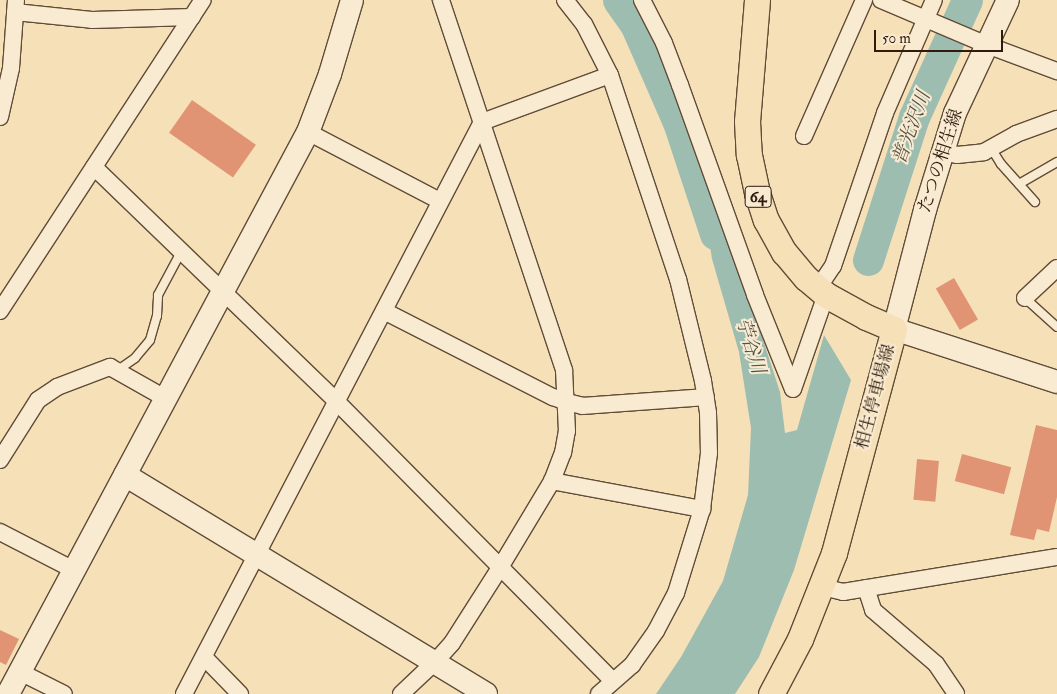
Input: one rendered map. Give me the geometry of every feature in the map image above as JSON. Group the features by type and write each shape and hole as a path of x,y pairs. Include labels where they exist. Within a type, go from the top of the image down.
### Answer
{"main road":[{"name":"相生停車場線","path":"757,0 747,121 749,156 766,220 784,252 806,278 822,292 866,318 894,329 834,553 800,639 771,694"}],"street":[{"path":"0,311 203,0"},
{"path":"8,694 308,132 330,74 352,0"},
{"path":"402,694 452,643 501,566 552,481 563,453 567,430 564,370 506,201 441,0"},
{"path":"565,0 584,24 610,75 678,279 706,397 709,454 702,509 676,593 656,631 632,665 599,694"},
{"path":"642,0 664,43 755,294 793,389 822,292 833,266 885,113 928,20 934,0"},
{"path":"804,136 864,0"},
{"path":"881,0 981,43 1057,71"},
{"name":"たつの相生線","path":"894,329 925,210 955,113 981,43 1008,0"},
{"path":"0,117 10,68 16,6 92,20 192,17"},
{"path":"184,694 256,552 482,122 610,75"},
{"path":"943,152 957,155 972,155 991,148 1016,134 1057,120"},
{"path":"308,132 440,201"},
{"path":"94,167 336,400 613,681"},
{"path":"1025,298 1057,268"},
{"path":"384,311 553,397 567,402 583,406 706,397"},
{"path":"894,329 1057,382"},
{"path":"0,460 38,400 58,386 110,367 165,398"},
{"path":"125,475 256,552 486,694"},
{"path":"552,481 702,509"},
{"path":"0,532 74,570"},
{"path":"822,587 844,592 1057,557"},
{"path":"866,588 873,610 936,664 956,694"},
{"path":"204,657 240,694"},
{"path":"20,672 64,694"}],"lane":[{"path":"991,148 1001,164 1036,202"},
{"path":"1019,184 1057,162"},
{"path":"118,370 135,358 150,340 157,316 158,295 182,250"},
{"path":"1025,298 1057,327"}],"water":[{"path":"695,153 721,215 780,392 785,433 797,430 824,335 851,380 794,570 759,657 735,694 656,694 681,657 723,581 748,495 751,428 739,352 712,259"}],"building":[{"path":"192,100 256,145 233,178 169,133"},
{"path":"954,278 978,320 960,330 936,288"},
{"path":"1036,425 1057,430 1057,497 1049,532 1037,529 1034,540 1010,535"},
{"path":"962,454 1011,467 1004,494 955,481"},
{"path":"917,459 939,461 935,502 913,500"},
{"path":"0,630 19,639 6,665 0,662"}],"waterway":[{"name":"苧谷川","path":"618,0 636,26 678,122 715,234"},
{"name":"普光沢川","path":"868,260 914,117 967,0"}]}
